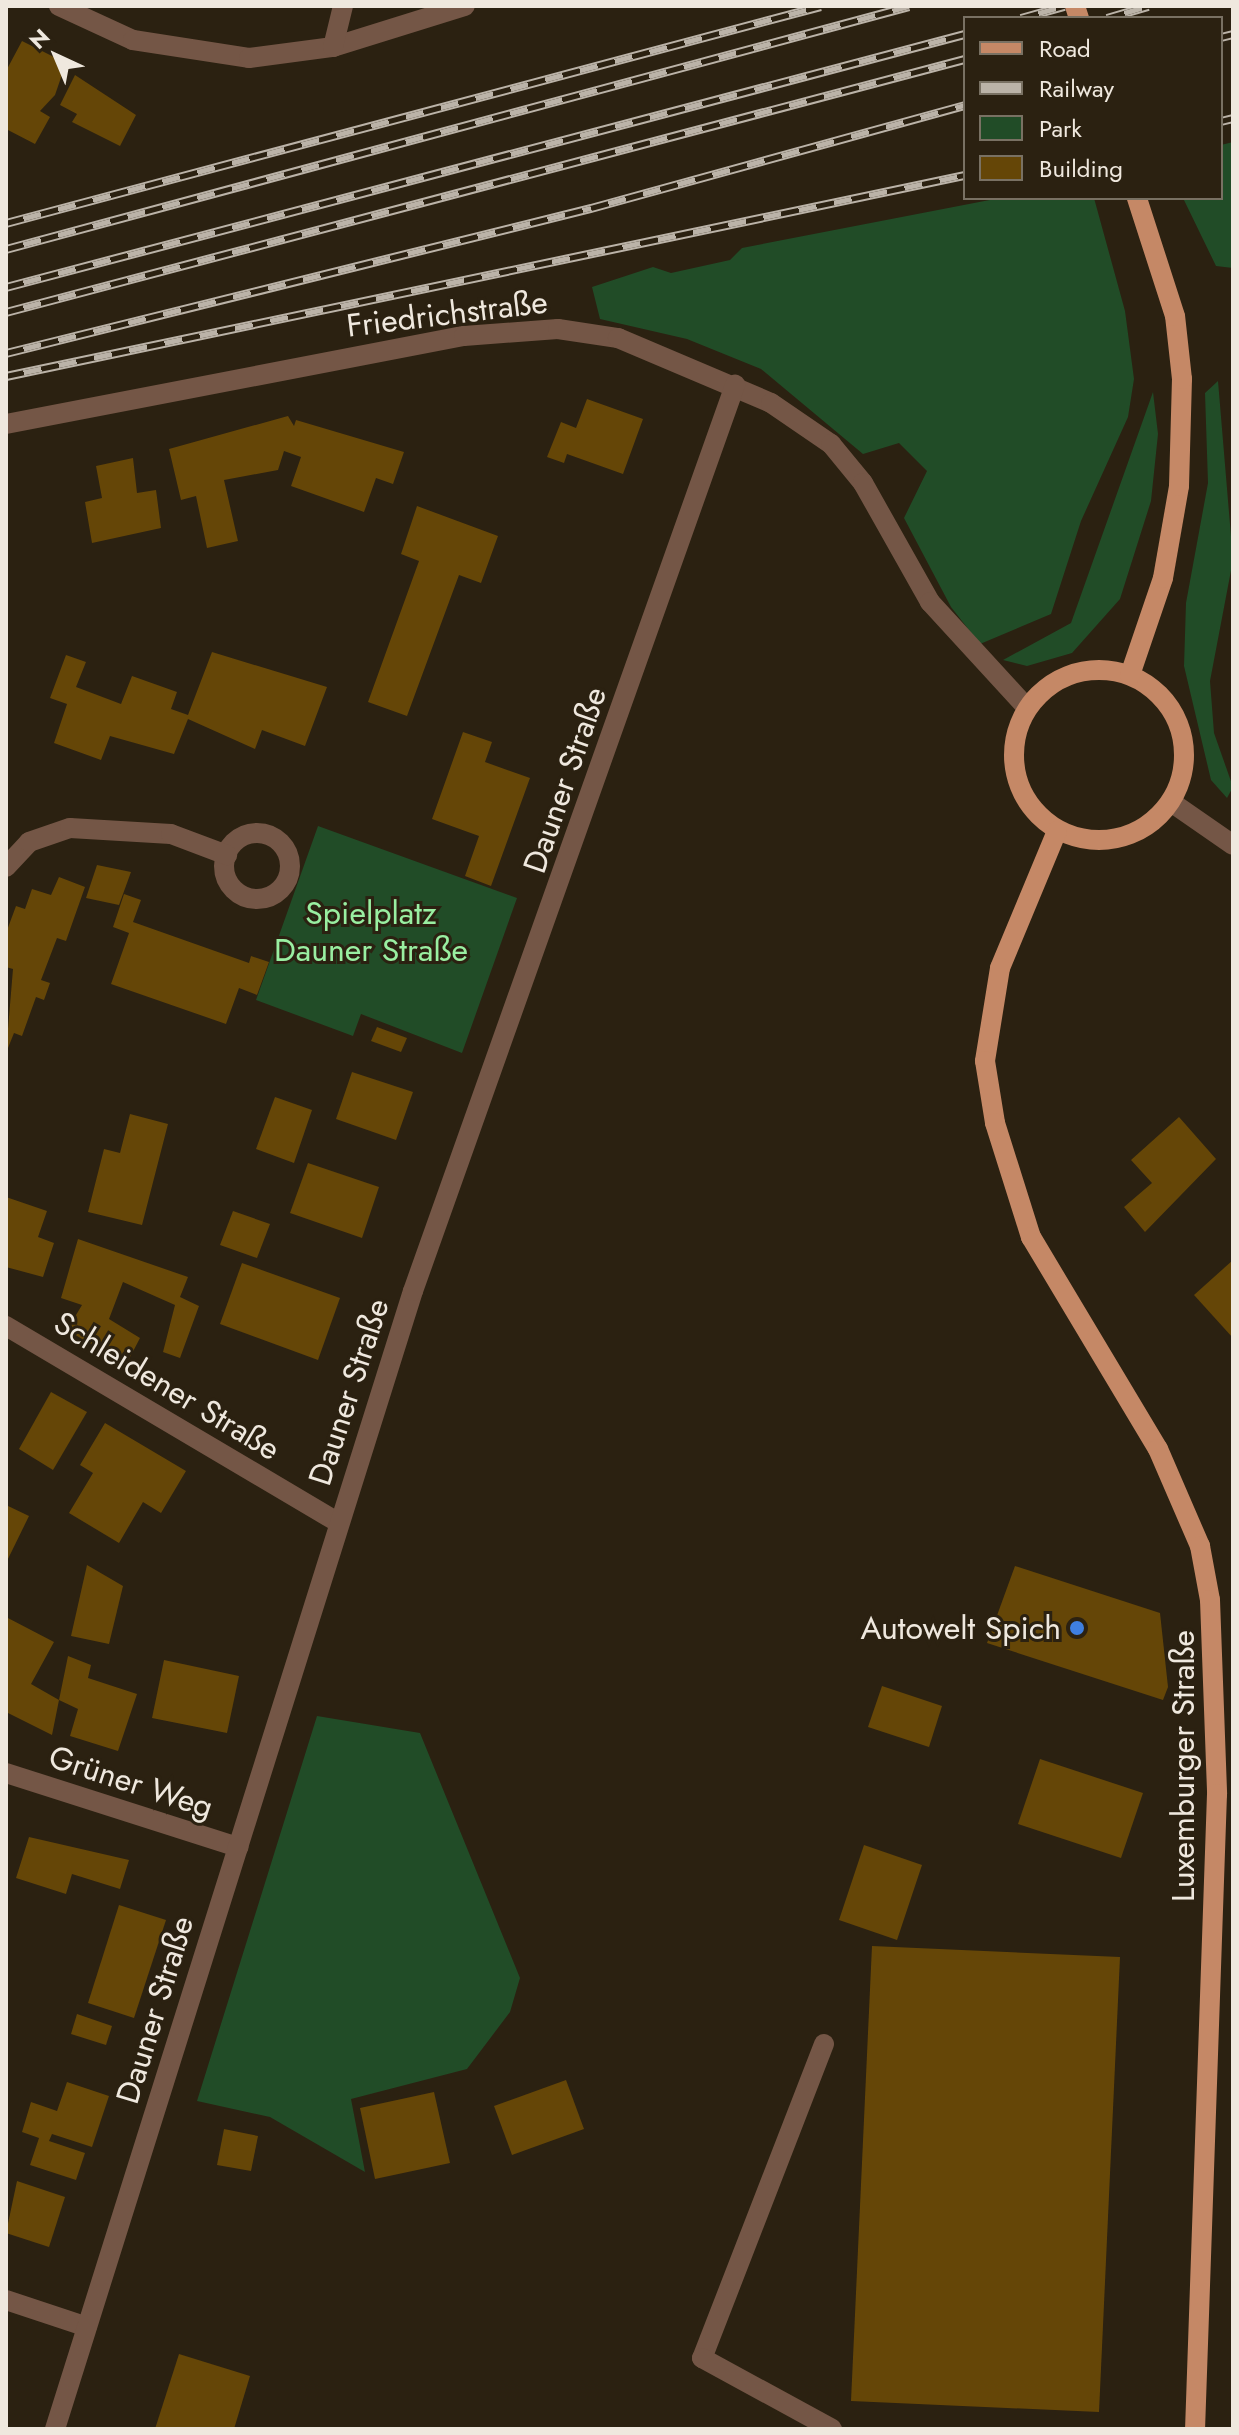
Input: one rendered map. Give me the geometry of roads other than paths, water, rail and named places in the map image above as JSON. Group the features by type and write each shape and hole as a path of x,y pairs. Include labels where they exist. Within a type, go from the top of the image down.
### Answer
{"main road":[{"path":"1130,675 1163,578 1179,486 1182,379 1175,316 1138,200"},
{"path":"1073,673 1130,675 1161,697 1181,729 1185,754 1171,802 1132,835 1107,841 1057,831 1019,790 1015,734 1027,708 1073,673"},
{"name":"Luxemburger Straße","path":"1057,831 1000,968 985,1061 995,1123 1035,1247 1158,1449 1200,1546 1210,1600 1217,1794 1195,2429"}],"street":[{"path":"59,6 99,28 180,52 249,58 333,47 465,6"},
{"path":"99,28 103,6"},
{"path":"333,47 343,6"},
{"name":"Friedrichstraße","path":"6,424 329,358 533,330 618,338 735,385 831,444 863,483 939,615 1027,708"},
{"name":"Dauner Straße","path":"55,2429 338,1522 735,385"},
{"path":"1171,802 1233,845"},
{"path":"6,867 29,842 70,828 145,830 227,855"},
{"name":"Schleidener Straße","path":"6,1326 338,1522"},
{"name":"Grüner Weg","path":"6,1773 238,1847"},
{"path":"824,2044 702,2358 832,2429"},
{"path":"6,2300 87,2327"}],"railway":[{"path":"6,223 821,6"},
{"path":"6,249 909,6"},
{"path":"1028,16 1064,6"},
{"path":"1114,16 1148,6"},
{"path":"1223,36 1233,34"},
{"path":"6,287 963,35"},
{"path":"6,312 963,60"},
{"path":"6,353 591,208 963,106"},
{"path":"1223,120 1233,118"},
{"path":"6,376 963,175"}],"place":[{"name":"Autowelt Spich","path":"1077,1628"}],"park label":[{"name":"Spielplatz Dauner Straße","path":"371,932"}]}
